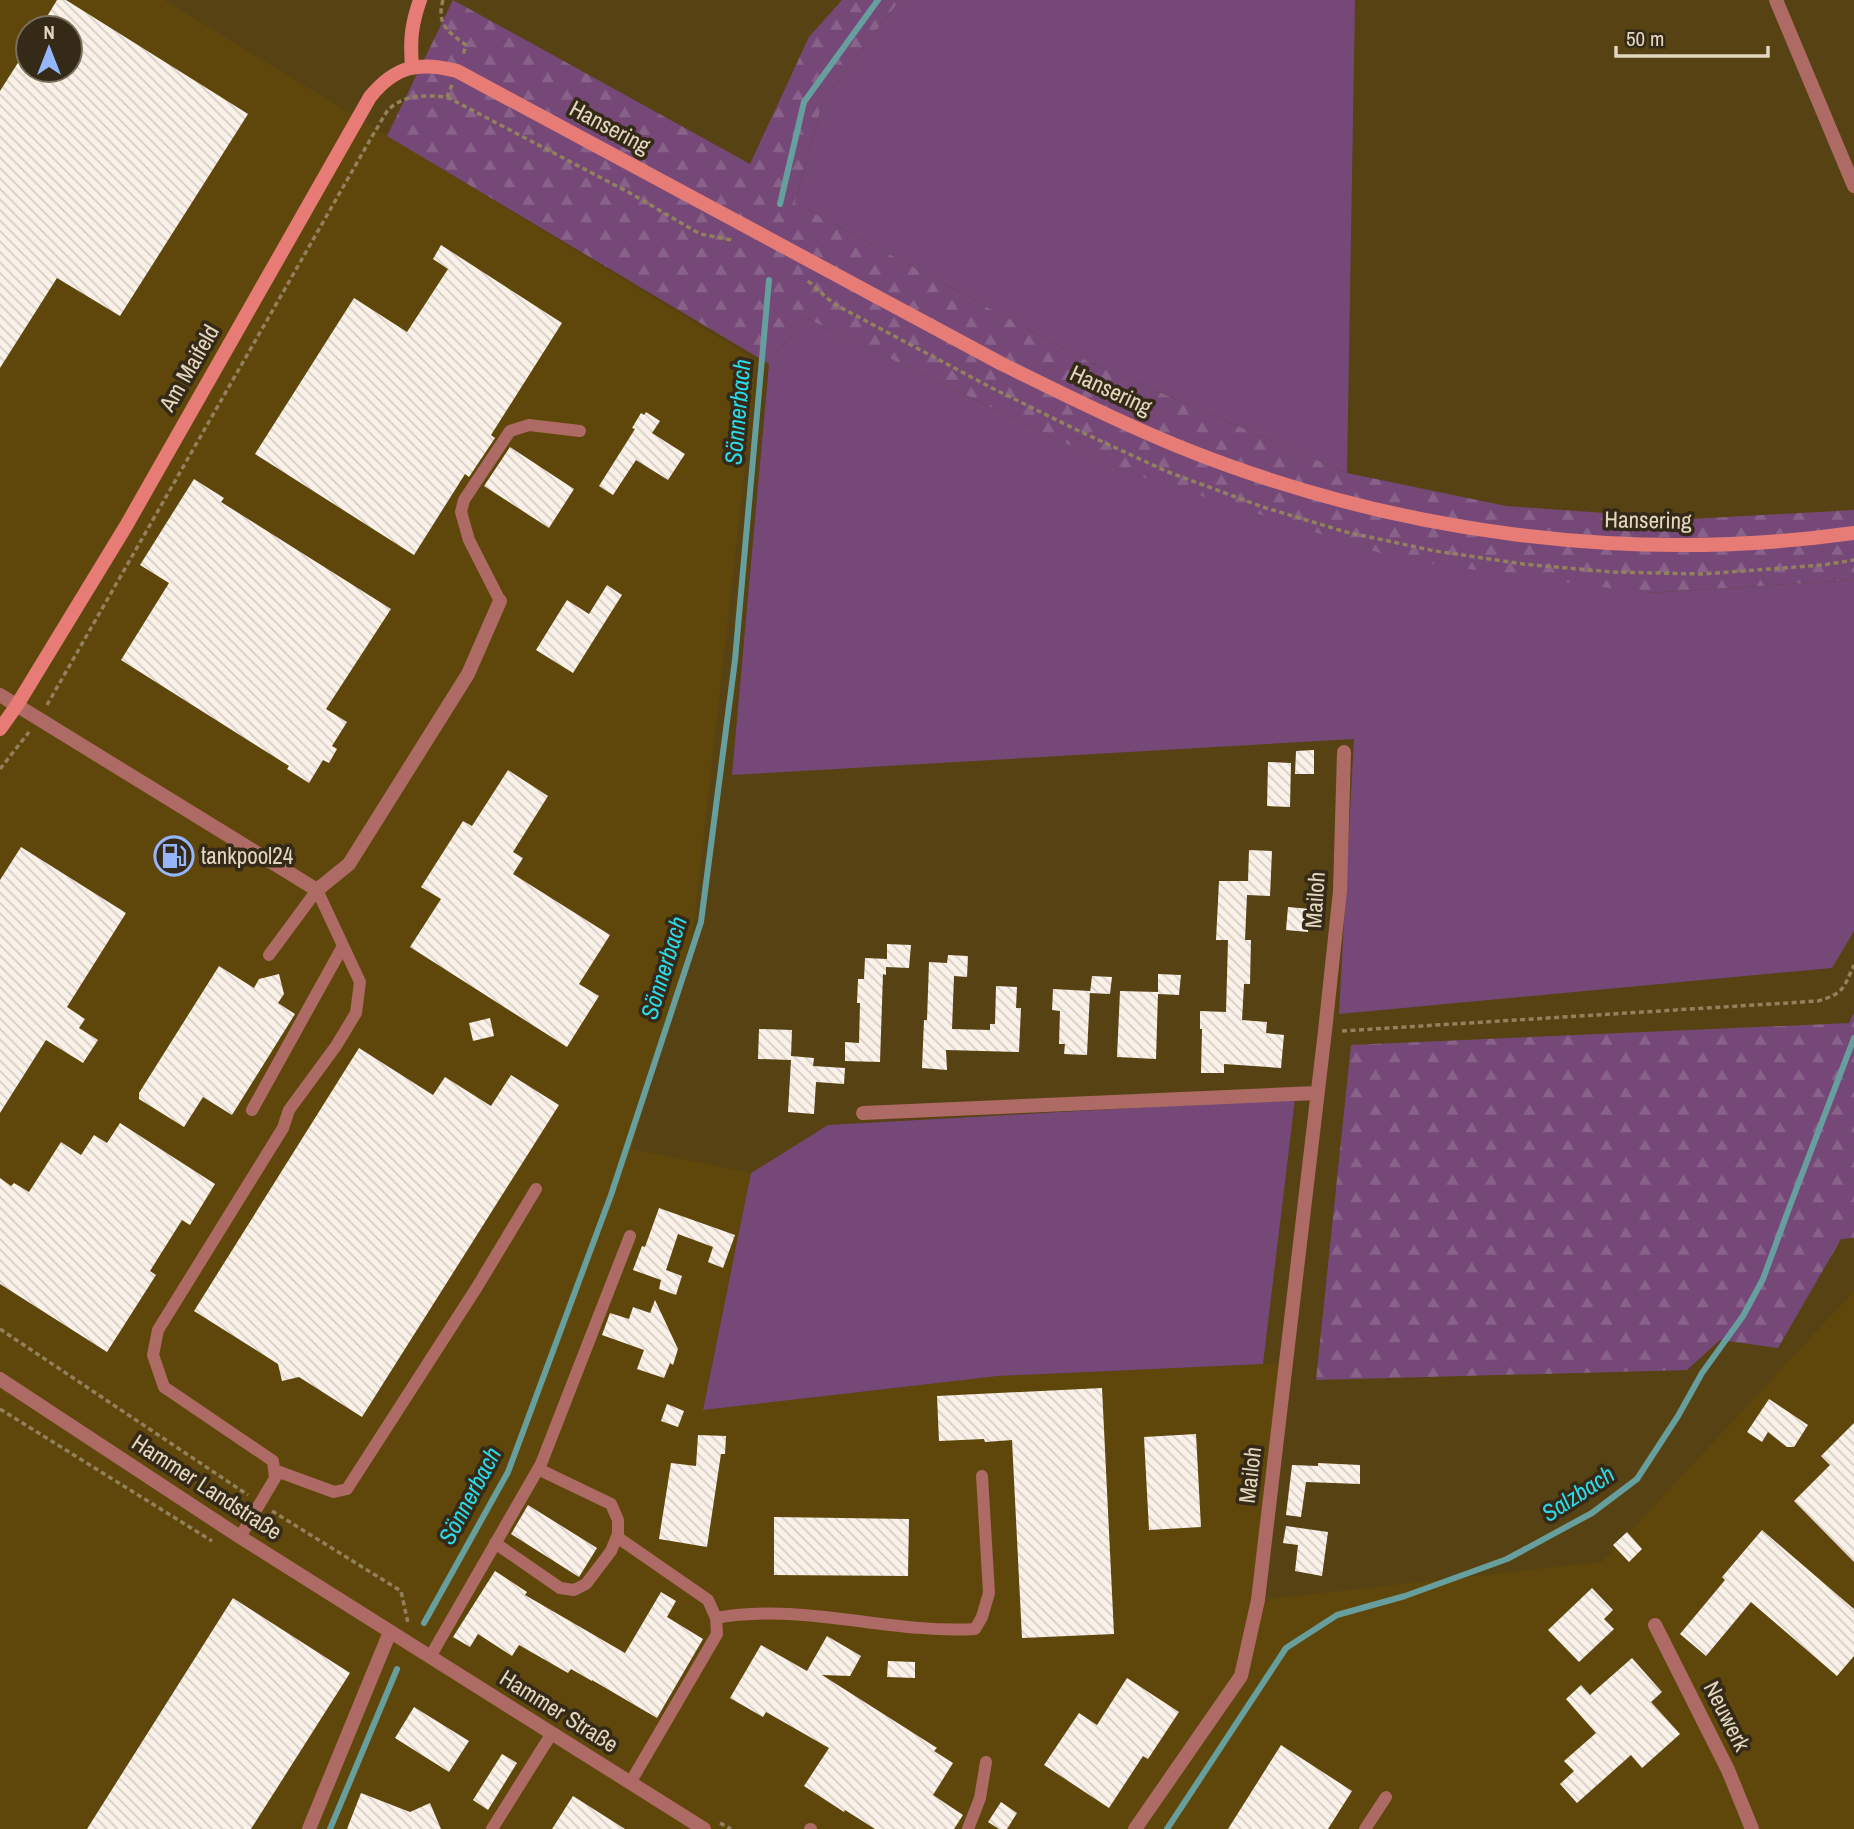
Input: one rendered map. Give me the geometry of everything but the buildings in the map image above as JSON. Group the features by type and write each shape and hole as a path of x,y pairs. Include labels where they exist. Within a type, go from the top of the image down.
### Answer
{"street":[{"path":"412,68 412,22 420,0"},
{"path":"1776,0 1854,186"},
{"name":"Hansering","path":"412,68 427,65 457,71 1002,364 1175,445 1270,480 1354,504 1439,523 1539,537 1614,543 1702,544 1819,538 1854,533"},
{"name":"Am Maifeld","path":"0,729 126,526 370,97 388,78 412,68"},
{"path":"0,695 317,890 349,864 468,674 500,601"},
{"name":"Mailoh","path":"1135,1829 1241,1676 1258,1600 1340,891 1344,752"},
{"path":"863,1113 1317,1093"},
{"name":"Hammer Landstraße","path":"0,1379 390,1632"},
{"name":"Neuwerk","path":"1655,1625 1728,1770 1752,1829"},
{"path":"309,1829 390,1632"},
{"name":"Hammer Straße","path":"390,1632 704,1829"}],"lane":[{"path":"500,601 469,540 461,512 464,500 510,431 529,425 580,431"},
{"path":"240,1537 275,1478 273,1461 164,1387 153,1355 158,1330 283,1128 289,1110 336,1046 356,1013 360,982 317,890 269,955"},
{"path":"252,1110 343,946"},
{"path":"274,1470 334,1492 347,1489 477,1287 536,1189"},
{"path":"430,1657 538,1469 630,1236"},
{"path":"495,1543 560,1588 574,1590 586,1584 611,1551 617,1537 618,1520 611,1504 538,1469"},
{"path":"716,1618 781,1612 911,1629 975,1629 982,1617 989,1593 982,1476"},
{"path":"617,1537 708,1600 716,1618 717,1634 631,1783"},
{"path":"492,1829 552,1733"},
{"path":"968,1829 980,1798 986,1762"},
{"path":"1365,1829 1385,1797"}],"path":[{"path":"0,769 39,718 389,110"},
{"path":"1325,1031 1818,1001 1835,996 1845,986 1854,965"},
{"path":"0,1329 261,1504 401,1591 408,1624 412,1628"},
{"path":"719,1822 730,1829"}],"shaded area":[{"path":"0,0 164,0 757,361 693,930 632,1149 751,1173 703,1410 998,1376 1286,1364 1258,1600 1602,1562 1854,1291 1854,1829 0,1829"}],"green space":[{"path":"453,0 750,164 809,37 842,0 900,0 823,100 795,203 1085,360 1347,473 1506,506 1691,519 1854,510 1854,580 1647,593 1402,560 1121,470 804,317 769,364 387,136"},
{"path":"900,0 1355,0 1347,473 1085,360 795,203 823,100"},
{"path":"804,317 1121,470 1647,593 1854,580 1854,931 1832,968 1339,1014 1354,739 732,775 769,364"},
{"path":"1854,1013 1854,1238 1841,1239 1778,1348 1720,1340 1687,1370 1316,1380 1351,1045 1849,1023"},
{"path":"1295,1099 1263,1364 998,1376 703,1410 751,1173 828,1125"}],"waterway":[{"name":"Sönnerbach","path":"780,204 804,102 878,0"},
{"name":"Sönnerbach","path":"424,1623 508,1472 611,1195 701,922 735,660 769,280"},
{"name":"Salzbach","path":"1167,1829 1286,1648 1337,1615 1405,1596 1507,1559 1592,1513 1637,1479 1702,1373 1743,1316 1763,1279 1854,1038"},
{"name":"Sönnerbach","path":"330,1829 397,1669"}],"place":[{"name":"tankpool24","path":"174,856"}]}
